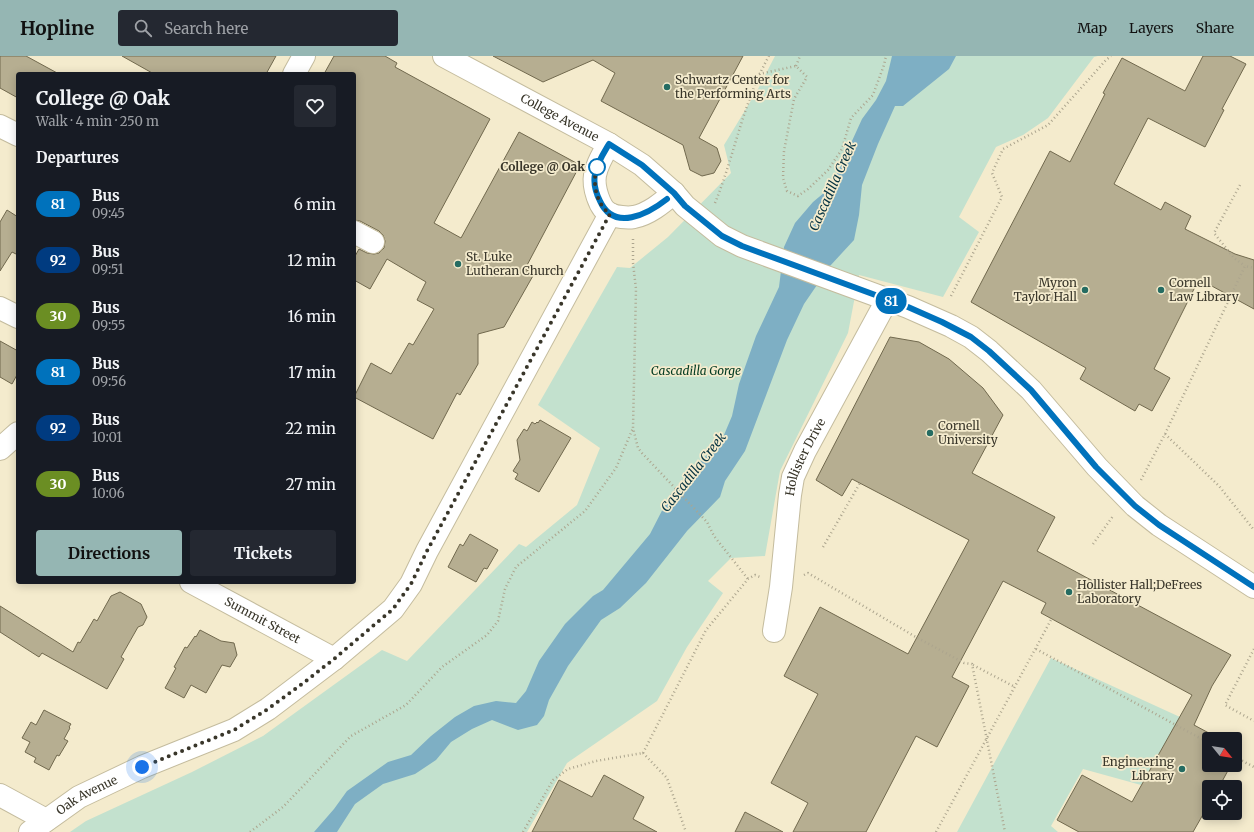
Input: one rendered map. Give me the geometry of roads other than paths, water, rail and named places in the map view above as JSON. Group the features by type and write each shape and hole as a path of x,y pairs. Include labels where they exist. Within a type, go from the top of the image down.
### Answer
{"street":[{"path":"295,72 304,56"},
{"name":"College Avenue","path":"444,56 609,144 642,165 674,193 685,206 722,236 742,246 926,314 971,337 989,351 1031,390 1096,467 1135,506 1159,525 1254,587"},
{"path":"0,126 16,135"},
{"path":"609,144 600,158 594,176 597,195 602,207 610,214 626,218 638,216 658,206 674,193"},
{"name":"Oak Avenue","path":"38,826 86,793 142,767 234,730 268,709 334,659 393,609 411,584 427,551 610,214"},
{"path":"356,233 373,242"},
{"name":"Hollister Drive","path":"774,631 781,587 793,477 805,451 887,300"},
{"path":"0,308 16,316"},
{"path":"0,449 16,435"},
{"name":"Summit Street","path":"195,584 334,659"},
{"path":"0,795 38,826"}],"water":[{"name":"Cascadilla Creek","path":"892,56 956,56 949,69 903,106 895,106 862,185 859,215 854,240 830,266 804,304 787,340 745,451 725,481 720,497 687,531 646,583 620,608 601,620 568,666 549,700 544,716 537,725 518,730 492,720 472,729 451,742 436,760 415,774 383,784 355,804 337,832 314,832 347,791 388,762 411,755 431,736 455,717 474,706 496,701 516,703 526,691 539,661 565,624 593,596 603,590 650,534 670,495 695,466 721,442 732,416 739,384 756,336 779,287 784,247 795,223 813,202 831,187 862,119 876,100 886,81"}],"place":[{"name":"Schwartz Center for the Performing Arts","path":"667,87"},
{"name":"College @ Oak","path":"597,167"},
{"name":"St. Luke Lutheran Church","path":"458,264"},
{"name":"Myron Taylor Hall","path":"1085,290"},
{"name":"Cornell Law Library","path":"1161,290"},
{"name":"Cornell University","path":"930,433"},
{"name":"Hollister Hall;DeFrees Laboratory","path":"1069,592"},
{"name":"Engineering Library","path":"1182,769"}],"park label":[{"name":"Cascadilla Gorge","path":"696,371"}]}
